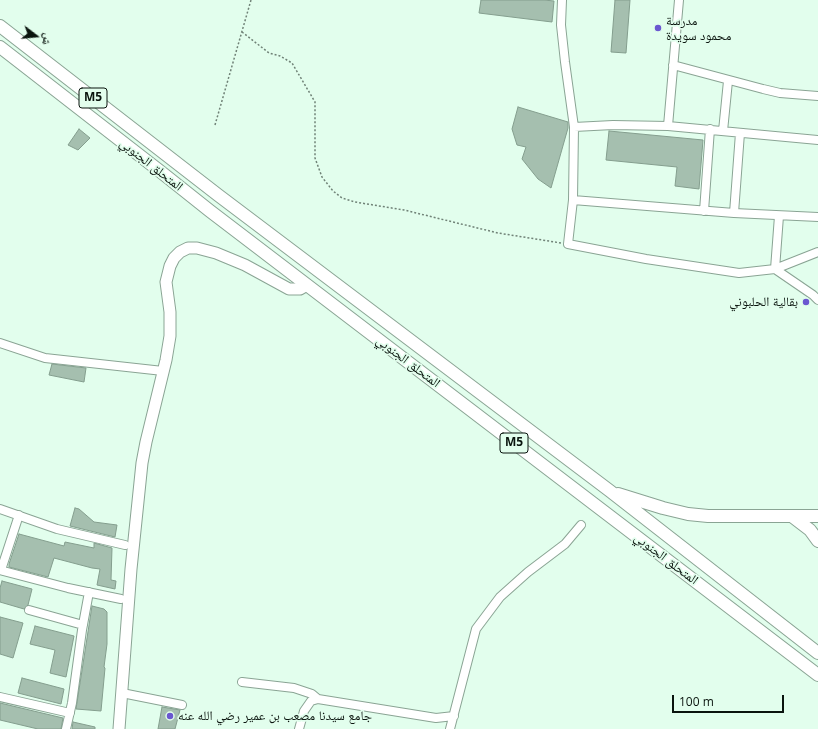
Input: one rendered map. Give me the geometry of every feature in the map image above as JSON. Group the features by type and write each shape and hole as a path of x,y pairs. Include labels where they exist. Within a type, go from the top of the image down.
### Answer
{"highway":[{"name":"المتحلق الجنوبي","path":"0,26 218,195 610,491 818,653"},
{"name":"المتحلق الجنوبي","path":"0,47 180,188 818,675"},
{"path":"610,491 663,508 688,514 708,516 818,516"},
{"path":"793,517 802,522 818,541"}],"main road":[{"path":"112,729 125,545 137,458 159,371 168,348 170,312 166,287 171,262 180,252 188,248 201,249 245,265 289,289 300,289 307,285"},
{"path":"119,729 131,569 142,463 159,371"}],"street":[{"path":"562,0 561,25 574,127 573,200 568,244 646,259 739,273 775,269 818,252"},
{"path":"668,126 679,0"},
{"path":"673,65 728,81 780,93 818,96"},
{"path":"724,131 728,81"},
{"path":"574,127 668,126 818,140"},
{"path":"704,211 710,129"},
{"path":"734,213 740,133"},
{"path":"573,200 704,211 818,217"},
{"path":"775,269 779,216"},
{"path":"775,269 818,300"},
{"path":"0,343 45,358 159,371"},
{"path":"0,509 57,529 125,545"},
{"path":"19,515 1,570 121,599"},
{"path":"450,729 476,629 500,597 528,572 564,544 581,525"},
{"path":"66,729 70,713 89,592"},
{"path":"29,610 83,625"},
{"path":"242,682 294,688 312,694 318,699"},
{"path":"122,693 182,705"},
{"path":"0,697 70,713"},
{"path":"299,729 304,711 311,701 318,699 436,718 454,716"}],"path":[{"path":"215,125 251,0"},
{"path":"242,32 269,53 280,56 292,63 315,102 315,153 317,164 322,177 333,191 342,198 355,202 404,210 498,233 568,244"}],"building":[{"path":"481,0 554,1 552,22 479,13"},
{"path":"615,0 630,0 626,53 611,52"},
{"path":"518,107 568,122 568,128 551,188 538,179 522,159 526,147 517,145 512,129"},
{"path":"79,129 90,138 78,150 68,145"},
{"path":"609,131 703,140 699,189 675,186 677,167 606,160"},
{"path":"52,364 86,368 84,382 49,375"},
{"path":"75,508 79,509 94,522 117,525 115,537 70,526"},
{"path":"19,534 64,546 65,542 94,548 94,543 112,548 111,580 116,581 115,589 97,585 100,569 54,558 48,577 9,567"},
{"path":"2,581 32,589 28,605 24,609 0,602 0,588"},
{"path":"92,606 104,609 107,612 107,644 101,711 76,709"},
{"path":"0,617 23,623 13,658 0,654"},
{"path":"35,626 74,636 66,677 50,673 55,650 30,644"},
{"path":"22,678 64,689 61,704 18,693"},
{"path":"0,703 63,718 61,729 38,729 0,720"},
{"name":"جامع سيدنا مصعب بن عمير رضي الله عنه","path":"162,707 180,710 175,729 158,729"},
{"path":"73,722 95,727 95,729 72,729"}],"place":[{"name":"مدرسة محمود سويدة","path":"658,28"},
{"name":"بقالية الحلبوني","path":"806,302"},
{"name":"جامع سيدنا مصعب بن عمير رضي الله عنه","path":"170,716"}]}
